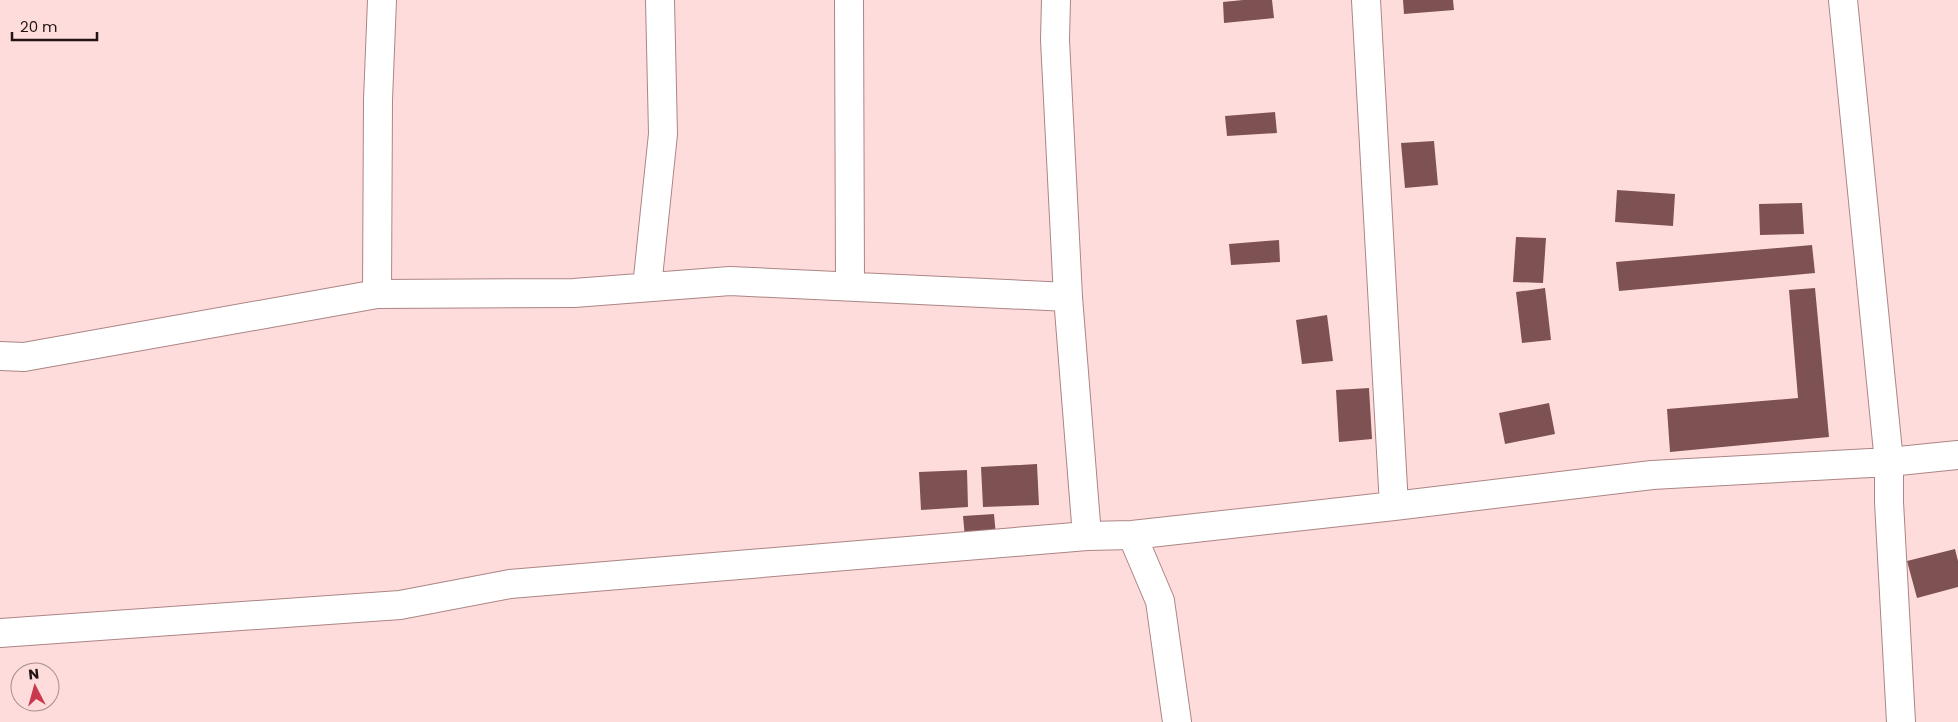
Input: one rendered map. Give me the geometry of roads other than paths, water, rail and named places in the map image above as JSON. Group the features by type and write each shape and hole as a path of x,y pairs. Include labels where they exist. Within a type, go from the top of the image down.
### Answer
{"street":[{"path":"377,294 378,100 382,0"},
{"path":"647,288 663,134 660,0"},
{"path":"849,0 850,286"},
{"path":"1056,0 1056,40 1068,297 1087,536"},
{"path":"1366,0 1394,506"},
{"path":"1843,0 1889,462 1889,502 1901,722"},
{"path":"0,356 24,357 377,294 574,293 730,281 1068,297"},
{"path":"0,633 400,605 510,584 1087,536 1132,535 1652,475 1889,462 1958,455"},
{"path":"1132,535 1160,601 1177,722"}]}
